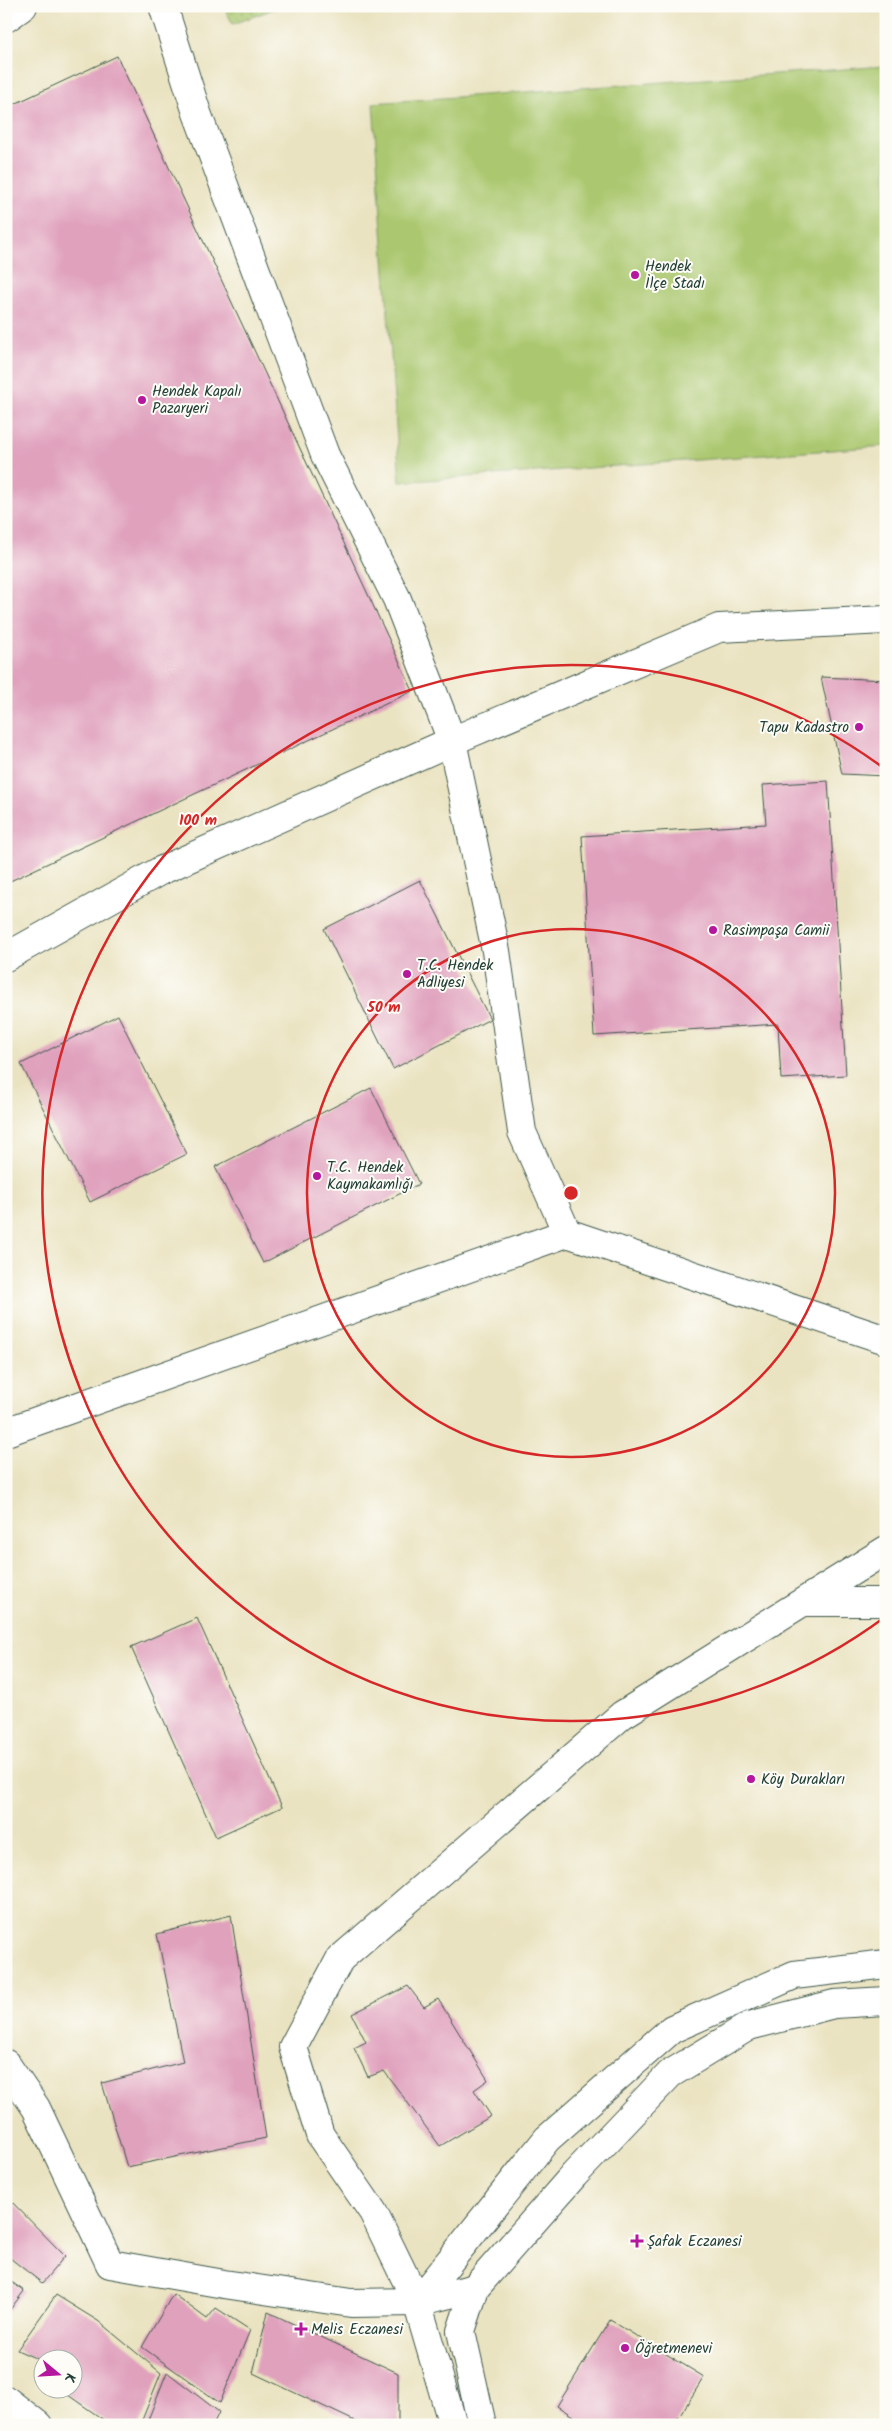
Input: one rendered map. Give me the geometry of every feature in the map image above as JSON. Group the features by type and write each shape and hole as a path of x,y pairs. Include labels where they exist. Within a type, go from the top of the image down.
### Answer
{"street":[{"path":"6,18 23,6"},
{"path":"163,6 197,114 325,455 397,598 452,741 496,951 522,1132 567,1233"},
{"path":"6,957 160,871 452,741 719,628 886,620"},
{"path":"6,1432 567,1233 886,1340"},
{"path":"453,2425 418,2302 373,2212 320,2135 293,2048 340,1959 622,1715 807,1602 886,1550"},
{"path":"807,1602 886,1602"},
{"path":"418,2302 547,2139 672,2029 794,1975 886,1964"},
{"path":"482,2425 461,2331 475,2288 574,2175 670,2074 749,2026 834,2004 886,2001"},
{"path":"6,2064 36,2108 110,2264 350,2303 418,2302 475,2288"},
{"path":"6,2400 38,2425"}],"green space":[{"path":"223,6 282,6 233,24"},
{"name":"Hendek İlçe Stadı","path":"886,66 886,446 400,482 373,103"}],"building":[{"name":"Hendek Kapalı Pazaryeri","path":"117,56 413,691 6,883 6,108"},
{"name":"Tapu Kadastro","path":"821,677 886,680 886,776 842,774"},
{"name":"Rasimpaşa Camii","path":"828,781 846,1075 781,1079 778,1024 594,1036 582,836 766,824 763,785"},
{"name":"T.C. Hendek Adliyesi","path":"420,880 490,1019 393,1069 324,929"},
{"path":"118,1015 187,1154 90,1202 21,1064"},
{"name":"T.C. Hendek Kaymakamlığı","path":"371,1088 419,1184 263,1263 215,1167"},
{"path":"197,1618 282,1807 216,1837 131,1647"},
{"path":"231,1915 266,2138 127,2167 102,2083 183,2062 157,1934"},
{"path":"408,1986 424,2007 438,1999 488,2080 474,2090 491,2116 440,2146 384,2071 368,2077 354,2048 366,2042 352,2014"},
{"path":"6,2196 65,2256 42,2283 6,2255"},
{"path":"6,2278 24,2291 6,2315"},
{"path":"173,2294 207,2319 216,2308 250,2330 220,2403 142,2347"},
{"path":"56,2295 98,2321 161,2373 140,2425 111,2425 72,2398 82,2398 82,2348 32,2348 32,2357 17,2350"},
{"path":"268,2312 398,2373 398,2425 363,2425 253,2373"},
{"name":"Öğretmenevi","path":"610,2320 704,2377 674,2425 587,2425 557,2406"},
{"path":"167,2372 219,2412 213,2425 146,2425"}],"place":[{"name":"Hendek İlçe Stadı","path":"635,275"},
{"name":"Hendek Kapalı Pazaryeri","path":"142,400"},
{"name":"Tapu Kadastro","path":"859,727"},
{"name":"Rasimpaşa Camii","path":"713,930"},
{"name":"T.C. Hendek Adliyesi","path":"407,974"},
{"name":"T.C. Hendek Kaymakamlığı","path":"317,1176"},
{"name":"Köy Durakları","path":"751,1779"},
{"name":"Şafak Eczanesi","path":"637,2241"},
{"name":"Melis Eczanesi","path":"301,2329"},
{"name":"Öğretmenevi","path":"625,2348"}]}
